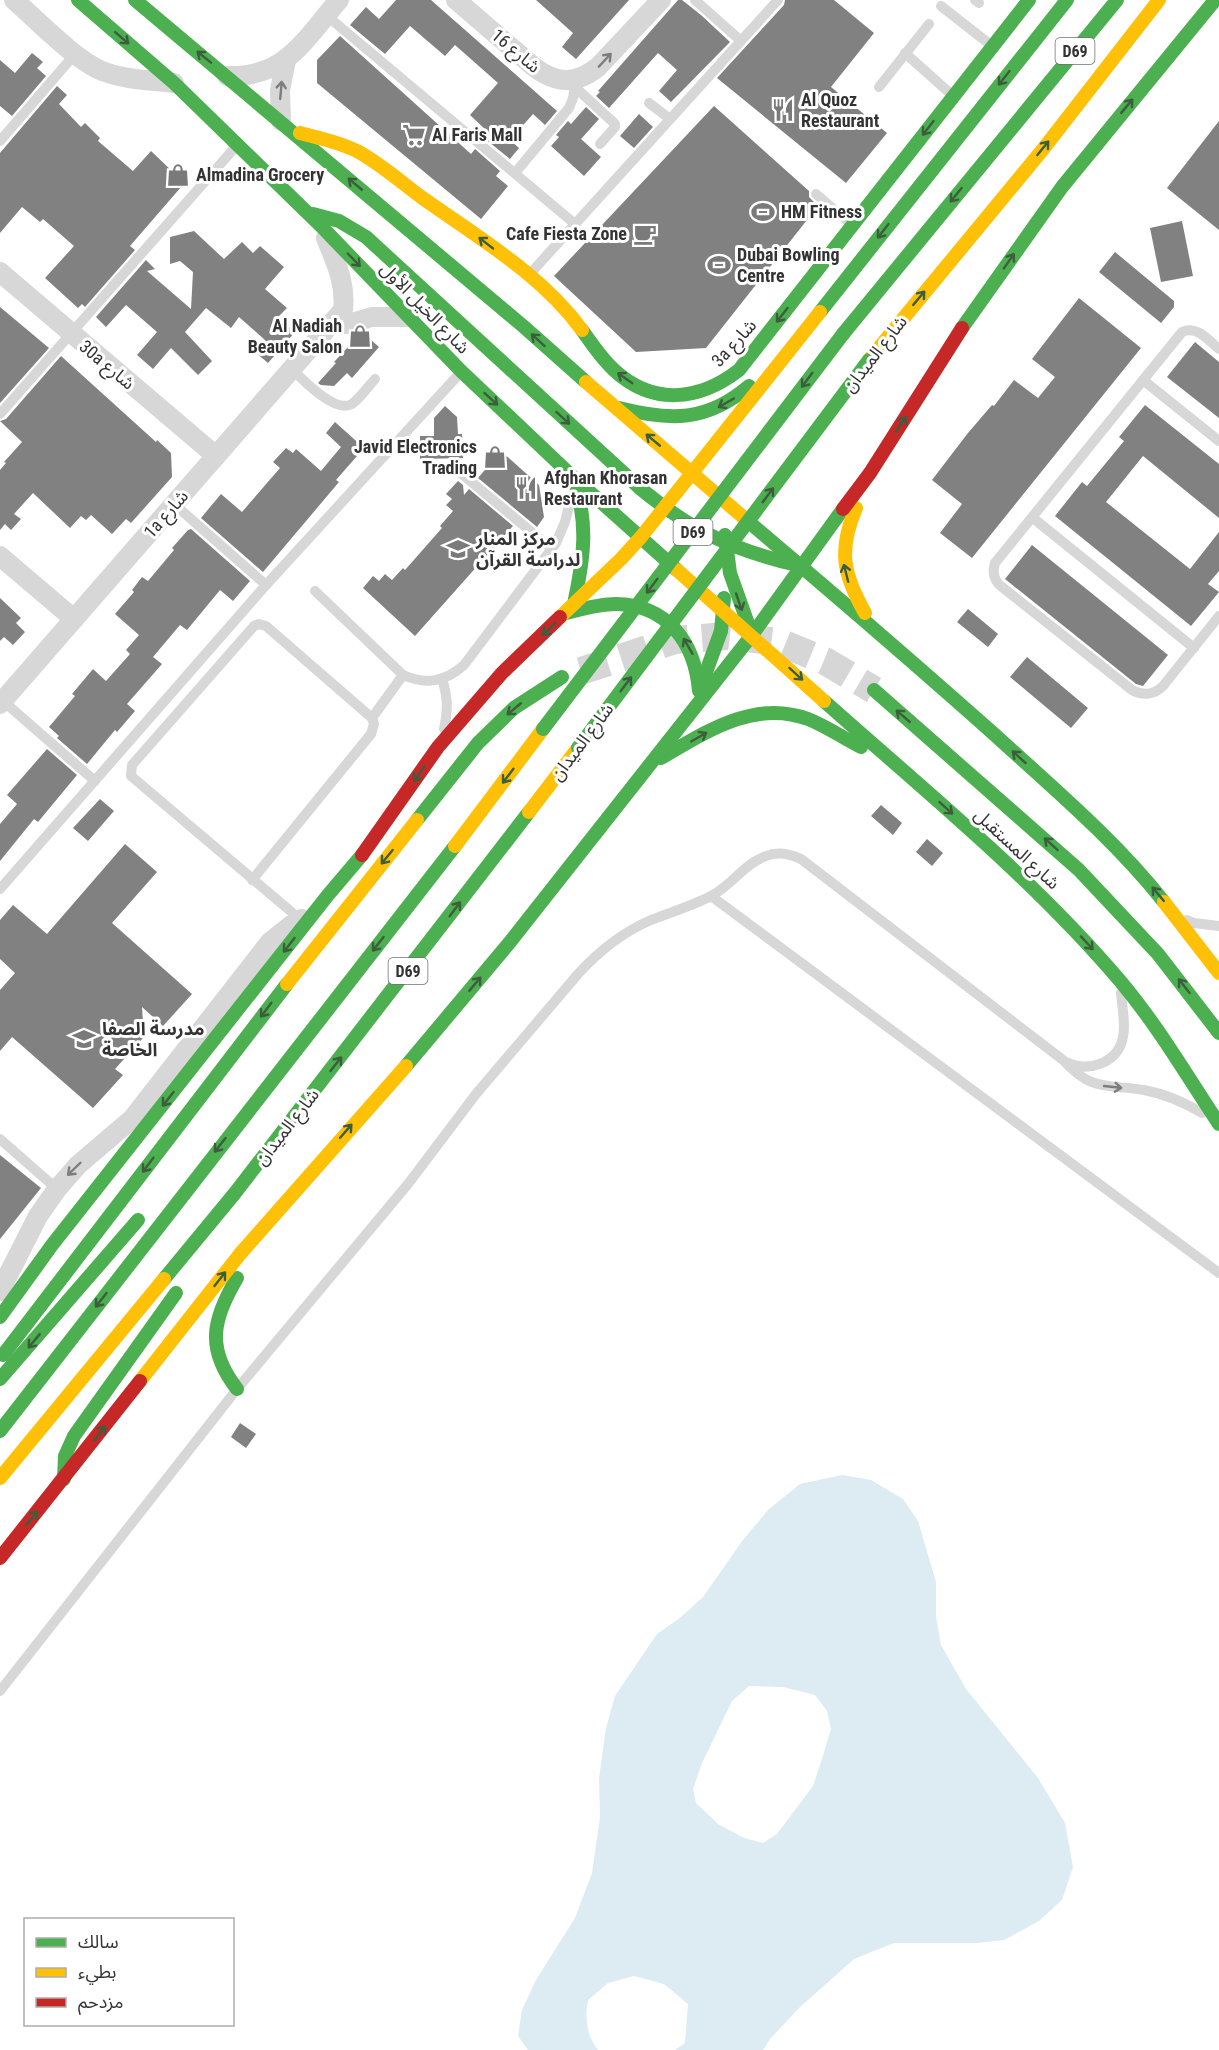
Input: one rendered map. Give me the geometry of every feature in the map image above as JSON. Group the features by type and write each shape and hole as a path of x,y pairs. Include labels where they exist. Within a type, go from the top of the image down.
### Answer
{"main road":[{"name":"شارع الخيل الأول","path":"78,0 174,83 238,144 461,371 573,477 752,635"},
{"path":"135,0 523,326 601,396 872,626 1075,807 1127,860 1176,916 1219,973"},
{"path":"0,1317 52,1245 307,917 360,858 438,747 502,673 570,609 641,537 1067,0"},
{"name":"شارع الميدان","path":"0,1431 440,865 843,334 1117,0"},
{"name":"شارع الميدان","path":"0,1478 235,1193 578,748 869,360 1044,148 1159,0"},
{"path":"0,1558 240,1254 438,1029 510,942 752,635 870,473 965,324 1062,187 1215,0"},
{"path":"1027,1 1028,48"},
{"name":"3a شارع","path":"288,127 336,142 356,151 468,229 528,276 567,311 607,365 630,382 644,390 675,396 690,395 717,386 739,370 1027,1"},
{"path":"314,219 339,221 366,237 664,509 716,552 791,581 839,611 872,626"},
{"path":"789,375 798,357 799,337"},
{"path":"613,406 655,417 674,418 712,411 743,392 783,345 799,337"},
{"path":"590,344 601,396"},
{"path":"727,465 723,477 716,552 735,588 752,635"},
{"path":"692,473 710,513 725,612 719,644 706,672 698,702"},
{"path":"870,473 846,531 843,548 848,582 872,626"},
{"path":"570,609 585,544 582,499 573,477"},
{"path":"641,537 716,552 764,557 802,566"},
{"path":"570,609 616,604 640,607 662,617 685,640 692,654 697,669 698,702"},
{"name":"شارع المستقبل","path":"752,635 1030,885 1121,982 1155,1027 1218,1123"},
{"path":"0,1359 317,944 478,743 514,708 562,677"},
{"path":"874,690 1079,870 1145,939 1219,1033"},
{"path":"648,766 723,723 757,713 782,713 806,718 903,769"},
{"path":"228,1115 242,1103 256,1099"},
{"path":"206,1250 229,1215 235,1193"},
{"path":"0,1380 146,1210"},
{"path":"237,1389 221,1366 216,1346 216,1328 220,1310 241,1271 240,1254"},
{"path":"64,1479 65,1456 74,1436 187,1278"}],"street":[{"path":"14,0 93,67 104,72 174,83"},
{"path":"152,0 158,20"},
{"name":"شارع 16","path":"456,0 547,76 576,83"},
{"path":"576,83 598,68 661,0"},
{"path":"227,76 258,74 286,60 332,7"},
{"path":"286,60 280,90 288,127"},
{"name":"1a شارع","path":"2,702 343,310 344,296 340,271 314,219"},
{"name":"30a شارع","path":"0,272 70,334 216,456"},
{"path":"331,324 348,324 372,317 409,317"},
{"path":"0,556 74,619"},
{"path":"0,1291 38,1216 57,1189 78,1165 133,1118 270,942 290,926 307,917"}],"lane":[{"path":"695,0 741,41"},
{"path":"528,276 778,0"},
{"path":"941,6 992,47"},
{"path":"332,7 515,173 575,224"},
{"path":"879,87 929,24"},
{"path":"905,53 954,96"},
{"path":"0,141 75,54"},
{"path":"576,83 616,125 600,144"},
{"path":"515,173 563,117 569,108 576,83"},
{"path":"649,103 670,119"},
{"path":"0,414 238,144"},
{"path":"816,194 852,225"},
{"path":"1219,348 1196,330 1186,329 1179,335 995,563 994,577 1002,587 1137,693 1148,694 1159,690 1219,616"},
{"path":"292,369 313,390 343,406 351,405 375,379"},
{"path":"0,890 266,585 461,371"},
{"path":"1143,380 1219,441"},
{"path":"451,465 554,546"},
{"path":"315,591 403,675 429,682 454,674 464,665 554,546 565,522 571,499 573,477"},
{"path":"174,504 266,585"},
{"path":"1033,518 1194,648"},
{"path":"252,880 371,734 374,724 372,718 266,626 259,624 254,626 132,765 131,776 252,880 307,917"},
{"path":"372,718 403,675"},
{"path":"438,747 447,711 447,694 442,679"},
{"path":"2,702 95,780"},
{"path":"0,1691 237,1389 408,1184 483,1087 590,960 634,928 711,896 758,859 768,855 791,855 801,859 1064,1060 1084,1080 1096,1085 1157,1093 1188,1105 1218,1123"},
{"path":"711,896 1219,1273"},
{"path":"1176,916 1194,923 1219,926"},
{"path":"1064,1060 1075,1066 1100,1065 1117,1051 1124,1034 1121,982"},
{"path":"0,1139 57,1189"}],"shaded area":[{"path":"842,1475 871,1480 903,1499 918,1521 936,1582 936,1617 941,1645 966,1689 1038,1778 1065,1823 1073,1867 1062,1900 1039,1921 1004,1940 977,1943 894,1943 854,1959 800,2007 770,2039 763,2050 675,2050 685,2043 688,2004 664,1984 634,1976 608,1983 588,2000 587,2026 598,2050 528,2050 518,2036 522,2010 536,1980 575,1918 592,1873 600,1817 599,1778 606,1728 615,1696 657,1634 703,1597 743,1540 768,1510 800,1484","holes":["749,1686 783,1687 815,1695 827,1711 831,1729 813,1786 777,1834 763,1843 744,1838 718,1824 696,1803 693,1789 702,1763 732,1701"]}],"building":[{"path":"396,0 431,0 557,111 545,125 533,114 510,140 519,148 510,159 484,138 489,133 470,115 498,83 455,45 445,56 410,26 385,54 350,25 366,7 379,19"},
{"path":"536,0 629,0 576,59 562,47 573,33"},
{"path":"678,0 682,0 701,15 730,42 671,102 659,91 677,70 658,53 609,108 596,96 600,92 598,91"},
{"path":"785,0 834,0 874,33 831,87 887,133 846,183 717,78 784,5"},
{"name":"Al Faris Mall","path":"340,36 471,154 475,149 500,171 496,176 508,186 481,219 317,83 317,60"},
{"path":"32,53 43,62 37,68 46,76 12,116 0,106 0,60 15,73"},
{"path":"57,86 67,95 59,104 81,127 85,123 100,138 98,141 133,171 151,151 173,172 175,169 188,179 130,246 135,250 85,307 82,304 78,308 45,278 74,246 43,219 40,222 22,207 0,233 0,153"},
{"path":"714,106 809,191 809,197 818,206 706,348 636,352 554,276"},
{"path":"586,107 599,119 581,139 601,157 584,176 551,146 559,137 556,135 568,121 571,124"},
{"path":"639,114 653,127 634,148 620,136"},
{"path":"1219,121 1219,230 1167,188"},
{"path":"1182,221 1193,276 1161,282 1150,228"},
{"path":"194,231 224,259 242,242 253,253 260,246 284,267 265,289 287,308 278,317 295,332 268,363 255,352 265,340 239,317 231,328 206,308 185,332 212,361 198,375 171,348 153,369 137,355 157,332 126,305 106,327 96,317 146,260 155,269 147,271 191,309 193,272 180,261 170,264 170,237"},
{"path":"1115,252 1174,301 1174,307 1161,323 1099,272"},
{"path":"1079,298 1141,348 972,558 940,533 962,504 932,480 968,433 992,405 994,406 1014,380 1038,398 1055,377 1032,359"},
{"path":"0,307 49,348 0,403"},
{"path":"362,332 379,347 352,378 347,373 334,386 318,383 336,363 334,362"},
{"path":"1195,342 1219,362 1219,418 1167,377"},
{"path":"61,356 171,453 172,477 131,523 126,519 112,534 91,515 86,520 81,516 70,528 33,493 14,514 21,519 11,530 5,524 0,530 0,470 22,442 0,421 6,419"},
{"path":"1145,405 1219,464 1219,518 1143,456 1106,502 1190,569 1219,532 1219,571 1208,584 1219,592 1191,626 1055,516 1082,482 1087,486 1124,441 1119,437"},
{"path":"445,406 457,417 458,434 462,434 463,458 420,459 420,436 434,436 434,418"},
{"path":"335,422 364,448 336,480 339,482 263,572 201,518 221,494 242,512 280,468 273,462 286,448 293,453 296,449 321,471 341,447 326,433"},
{"path":"501,451 539,485 544,517 537,527 478,478"},
{"name":"مركز المنار لدراسة القرآن","path":"458,481 463,485 464,495 469,489 513,526 415,636 363,588 373,576 379,581 385,574 392,580 403,568 405,570 442,528 440,526 453,511 446,505 452,499 446,494"},
{"path":"191,529 250,581 233,601 220,590 187,630 180,625 153,657 162,664 127,704 135,711 117,732 115,730 87,764 57,738 59,736 49,727 75,696 72,694 93,669 106,681 130,654 126,650 139,635 115,614 134,592 132,590 142,577 148,581 174,550 172,548"},
{"path":"1032,545 1168,655 1143,686 1136,684 1005,579"},
{"path":"0,598 21,618 16,623 25,632 13,645 4,637 0,641"},
{"path":"968,609 998,634 988,647 957,622"},
{"path":"1027,657 1088,708 1071,728 1010,677"},
{"path":"47,749 77,775 38,822 34,819 0,861 0,824 17,804 7,795"},
{"path":"100,799 114,811 88,841 73,828"},
{"path":"881,805 902,823 893,835 871,816"},
{"path":"927,839 943,853 932,866 916,852"},
{"path":"125,844 157,872 112,923 192,994 163,1026 142,1007 144,1037 115,1069 123,1075 93,1108 12,1037 0,1051 0,990 15,973 0,959 0,920 13,905 47,934"},
{"path":"0,1155 41,1188 0,1239"},
{"path":"240,1423 256,1434 246,1448 231,1437"}],"tunnel":[{"path":"581,671 675,640 727,636 779,642 825,661 874,690"}],"traffic: fast":[{"path":"78,0 174,83 321,226 461,371 573,477 677,570"},
{"path":"135,0 523,326 586,382"},
{"path":"582,330 614,370 644,390 660,394 692,393 708,388 739,370 1029,0"},
{"path":"820,312 1067,0"},
{"path":"843,334 1117,0"},
{"path":"962,328 1062,187 1215,0"},
{"path":"313,214 339,221 366,237 660,504 714,537 753,553 797,565"},
{"path":"543,729 843,334"},
{"path":"578,748 869,360"},
{"path":"619,408 655,415 687,415 718,406 749,386"},
{"path":"573,477 583,525 582,555 574,604"},
{"path":"406,1066 510,942 752,635 843,509"},
{"path":"743,517 933,680 1061,795 1125,857 1164,902"},
{"path":"725,535 730,573 751,632"},
{"path":"702,683 721,631 724,598"},
{"path":"566,613 616,604 634,606 664,619 676,630 692,657 699,691"},
{"path":"417,820 478,743 514,708 562,677"},
{"path":"874,690 1079,870 1158,954 1219,1033"},
{"path":"824,701 1015,871 1087,944 1147,1016 1219,1124"},
{"path":"661,758 731,721 769,713 788,714 808,719 861,747"},
{"path":"164,1279 235,1193 529,812"},
{"path":"0,1431 455,846"},
{"path":"0,1317 52,1245 362,855"},
{"path":"3,1355 287,984"},
{"path":"0,1379 138,1220"},
{"path":"237,1278 222,1307 216,1334 220,1361 237,1389"},
{"path":"64,1479 65,1456 74,1436 176,1293"}],"traffic: slow":[{"path":"869,360 1044,148 1159,0"},
{"path":"300,133 343,145 374,162 509,258 548,292 582,330"},
{"path":"560,617 641,537 820,312"},
{"path":"586,382 743,517"},
{"path":"856,508 847,537 846,562 852,586 865,613"},
{"path":"677,570 824,701"},
{"path":"455,846 543,729"},
{"path":"529,812 578,748"},
{"path":"287,984 417,820"},
{"path":"1164,902 1219,973"},
{"path":"140,1381 240,1254 406,1066"},
{"path":"0,1478 164,1279"}],"traffic: jam":[{"path":"843,509 870,473 962,328"},
{"path":"362,855 438,747 502,673 560,617"},
{"path":"0,1558 140,1381"}],"place":[{"name":"Al Quoz Restaurant","path":"783,110"},
{"name":"Al Faris Mall","path":"414,135"},
{"name":"Almadina Grocery","path":"178,175"},
{"name":"HM Fitness","path":"763,212"},
{"name":"Cafe Fiesta Zone","path":"645,234"},
{"name":"Dubai Bowling Centre","path":"719,265"},
{"name":"Al Nadiah Beauty Salon","path":"360,336"},
{"name":"Javid Electronics Trading","path":"495,457"},
{"name":"Afghan Khorasan Restaurant","path":"526,488"},
{"name":"مركز المنار لدراسة القرآن","path":"458,549"},
{"name":"مدرسة الصفا الخاصة","path":"84,1039"}]}
